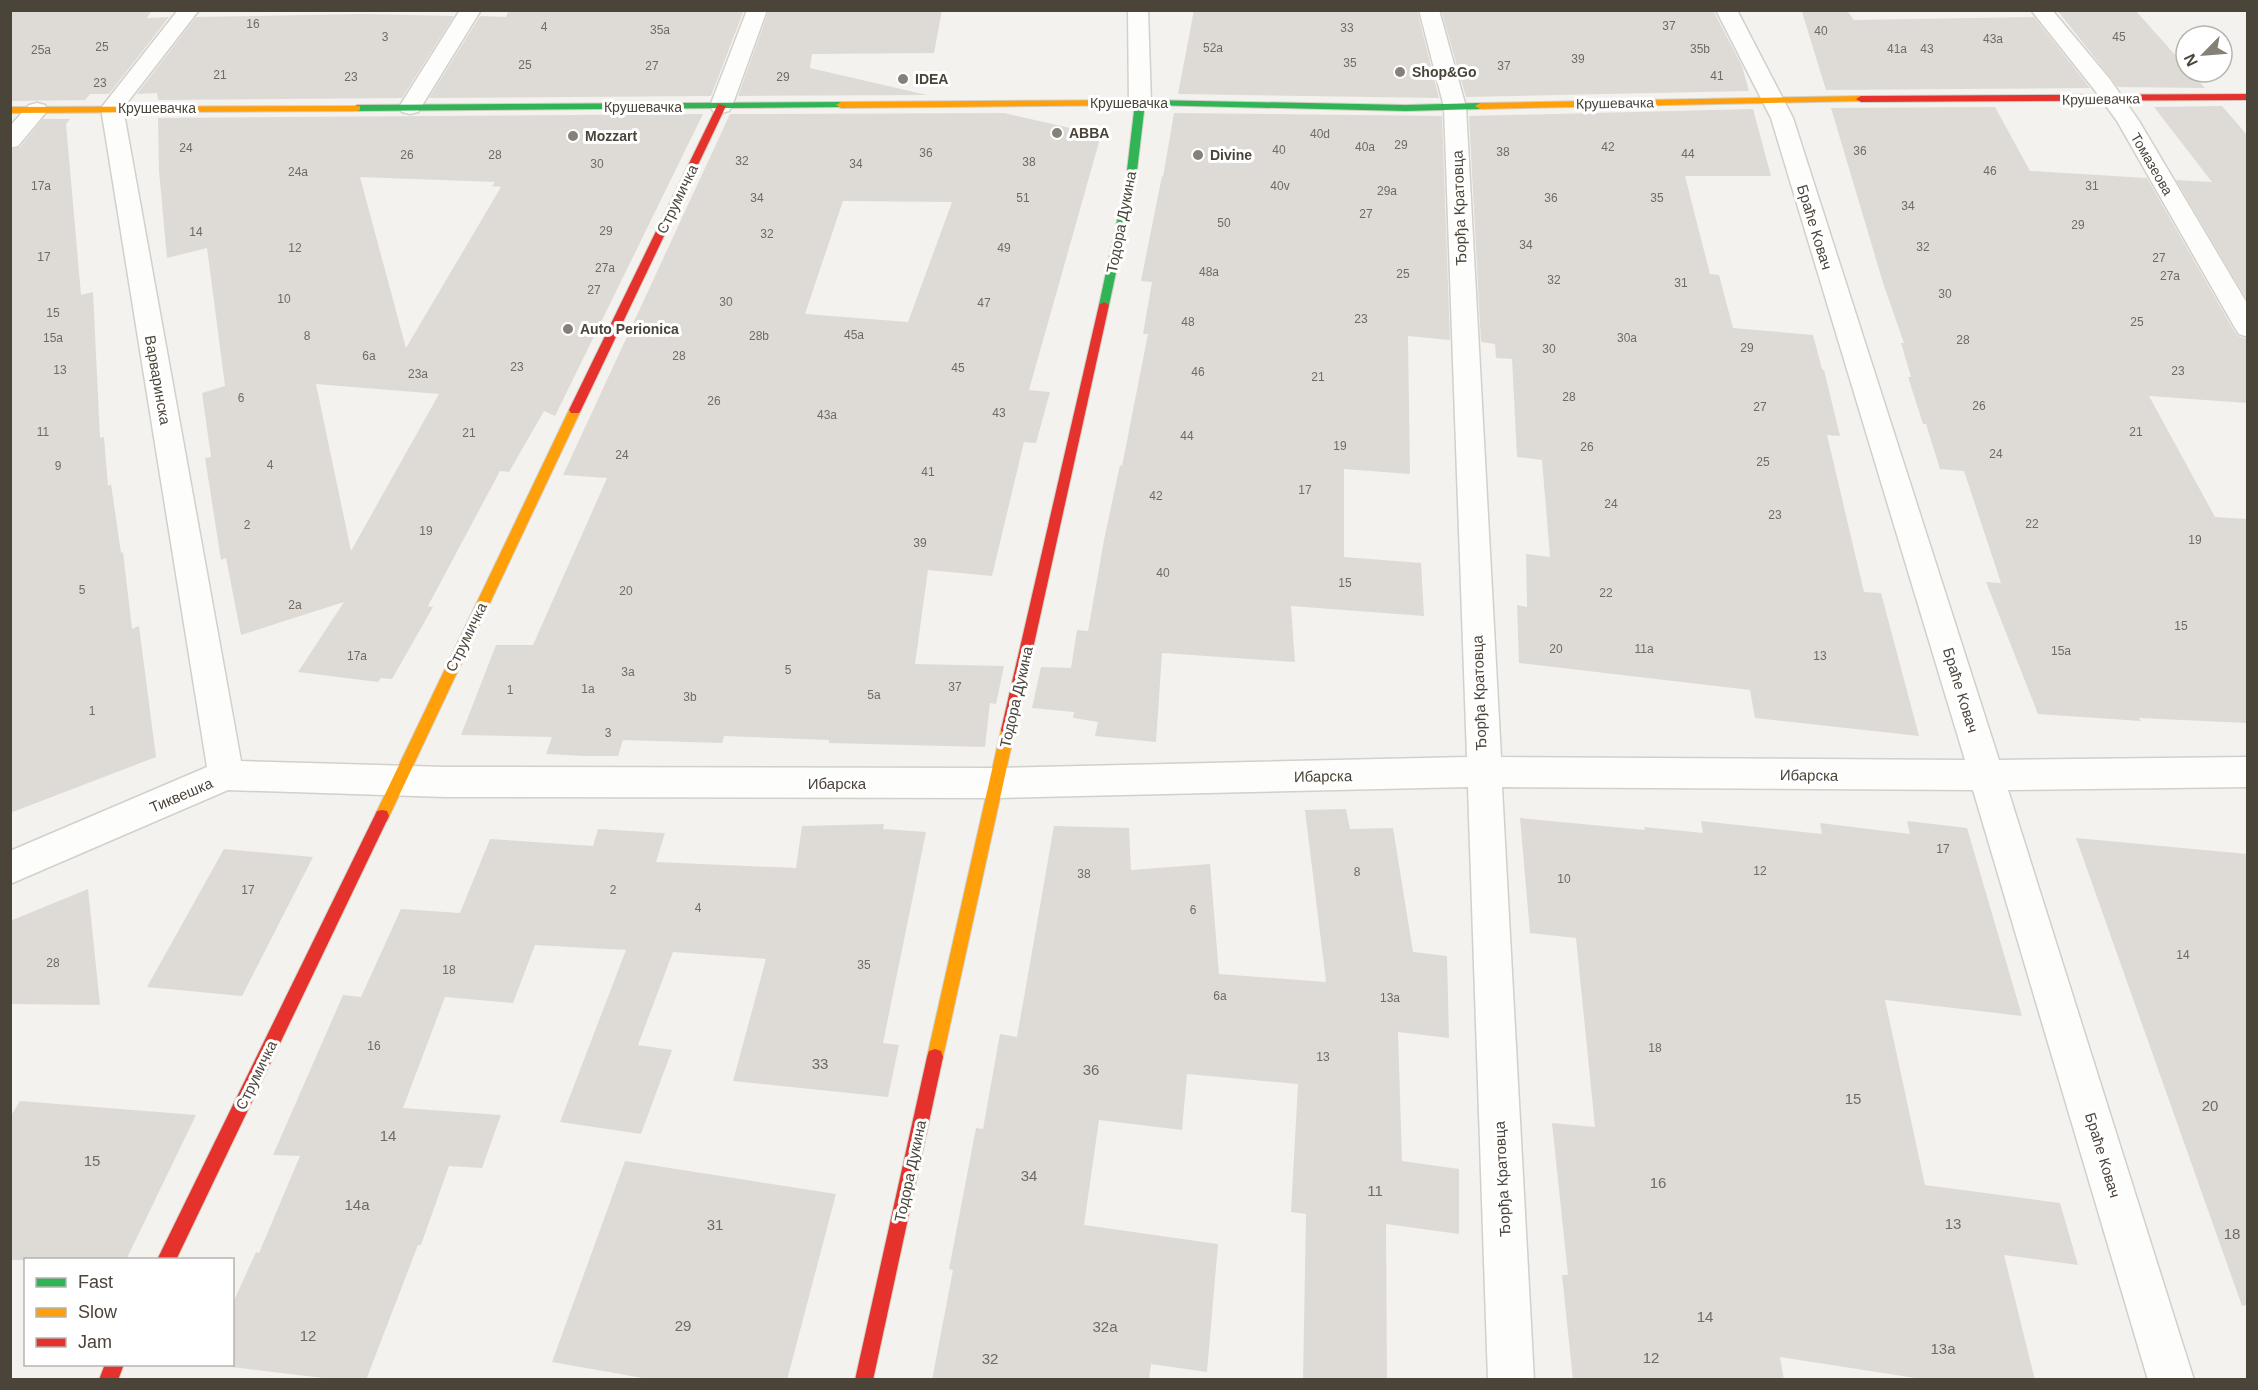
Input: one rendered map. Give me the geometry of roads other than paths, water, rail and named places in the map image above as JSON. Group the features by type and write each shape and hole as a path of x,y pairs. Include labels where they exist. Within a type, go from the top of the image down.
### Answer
{"main road":[{"name":"Крушевачка","path":"10,110 1140,103 1455,107 1773,99 2247,97"},
{"name":"Тодора Дукина","path":"864,1380 996,783 1087,386 1126,202 1139,126 1140,103"},
{"name":"Струмичка","path":"167,1258 721,106"},
{"path":"108,1380 115,1366"}],"street":[{"path":"112,108 189,10"},
{"path":"410,107 471,10"},
{"name":"Струмичка","path":"721,106 757,10"},
{"name":"Тодора Дукина","path":"1138,10 1140,103"},
{"name":"Ђорђа Кратовца","path":"1428,10 1455,107 1511,1380"},
{"name":"Браће Ковач","path":"1726,10 1782,118 1972,724 2171,1380"},
{"name":"Томазеова","path":"2042,10 2128,121 2247,328"},
{"name":"Варваринска","path":"112,108 226,775"},
{"path":"10,141 37,110"},
{"name":"Ибарска","path":"398,780 996,783 1483,772 1986,776 2247,772"},
{"name":"Тиквешка","path":"10,868 226,775 398,780"}],"place":[{"name":"Shop&Go","path":"1400,72"},
{"name":"IDEA","path":"903,79"},
{"name":"ABBA","path":"1057,133"},
{"name":"Mozzart","path":"573,136"},
{"name":"Divine","path":"1198,155"},
{"name":"Auto Perionica","path":"568,329"}]}
